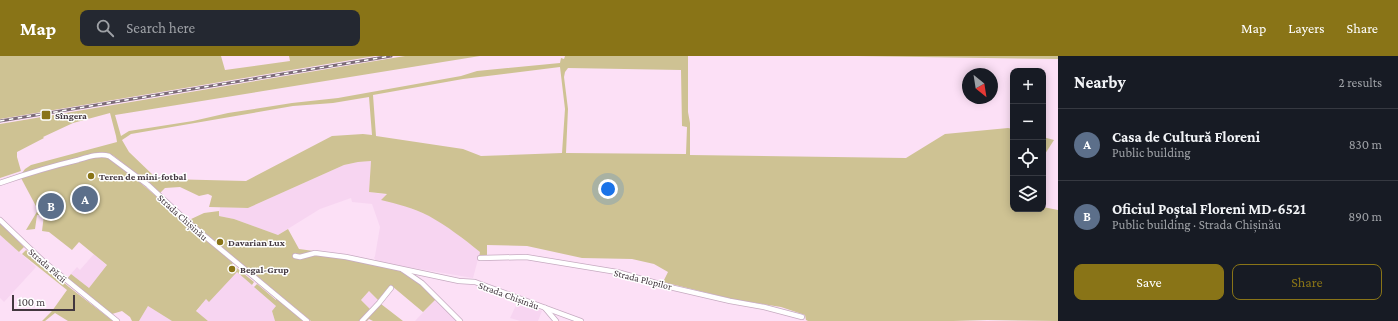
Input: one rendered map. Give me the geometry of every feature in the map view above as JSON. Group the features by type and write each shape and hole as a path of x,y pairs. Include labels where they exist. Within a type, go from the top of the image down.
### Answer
{"street":[{"name":"Strada Chișinău","path":"0,183 60,164 90,157 109,156 148,185 189,223 307,321"},
{"name":"Strada Păcii","path":"0,220 43,261 117,321"},
{"name":"Strada Chișinău","path":"295,256 300,257 315,253 372,262 459,281 475,282 581,321"},
{"name":"Strada Plopilor","path":"480,258 526,257 617,272 730,301 764,306 802,317"},
{"path":"402,269 422,283 460,321"},
{"path":"362,321 391,288"},
{"path":"545,308 556,321"}],"shaded area":[{"path":"0,56 221,56 225,70 290,61 289,56 375,56 0,119"},
{"path":"405,56 480,56 115,115 121,136 129,131 193,121 228,113 292,103 338,98 461,76 477,71 560,63 561,58 564,59 565,56 688,56 690,155 906,158 945,134 1010,128 1010,212 1046,212 1046,208 1058,210 1058,321 808,321 806,320 805,315 781,307 732,299 663,282 668,272 654,264 632,259 582,258 527,246 487,245 487,257 479,257 480,252 436,220 411,208 381,200 387,194 369,192 371,161 344,165 248,208 209,207 212,196 208,194 199,196 180,187 165,188 160,193 114,156 107,153 100,152 22,173 31,165 117,142 110,113 73,123 43,137 44,138 17,152 21,171 0,178 0,124","holes":["560,67 565,109 562,153 481,156 463,149 376,136 373,95 463,79","568,68 681,70 682,126 687,127 686,154 566,153 568,109 564,77","369,97 372,135 363,134 332,136 246,181 166,179 155,177 129,152 122,140 131,134 293,106 333,103"]},
{"path":"856,56 1058,56 1058,59"},
{"path":"1046,138 1054,140 1046,152"},
{"path":"96,157 111,159 127,172 233,263 232,264 254,282 252,285 237,272 209,302 206,299 196,311 208,321 172,321 148,306 139,321 132,321 130,317 122,311 112,314 67,279 71,274 89,288 107,265 79,242 72,250 49,232 42,231 44,215 37,215 35,229 26,230 38,210 21,178"},
{"path":"371,161 369,192 388,195 410,208 428,215 447,226 480,252 473,278 377,262 374,258 380,227 372,204 352,202 351,198 320,209 278,235 234,219 219,216 220,207 248,208 344,165"},
{"path":"219,211 219,216 234,219 278,235 288,229 299,249 314,251 316,254 373,264 402,271 422,285 436,299 423,312 392,286 388,288 378,300 369,291 361,300 370,309 359,321 311,321 189,220 204,213"},
{"path":"0,223 24,247 19,252 0,235"},
{"path":"0,235 36,267 4,302 0,298"},
{"path":"26,250 69,287 113,321 68,321 55,313 45,321 42,321 52,311 67,290 22,254"},
{"path":"94,254 107,266 89,288 71,274 77,267 80,270"},
{"path":"237,272 276,306 272,311 275,321 208,321 196,312 206,299 209,301"},
{"path":"257,284 276,300 276,297 304,321 275,321 272,311 276,306 254,287"},
{"path":"369,291 378,300 370,309 361,300"},
{"path":"436,299 456,321 415,321"},
{"path":"518,301 542,311 538,321 520,321 510,318"},
{"path":"381,304 403,321 373,321 369,319 365,321"},
{"path":"148,306 172,321 139,321"}],"railway":[{"path":"0,121 391,56"}],"place":[{"name":"Sîngera","path":"46,115"},
{"name":"Teren de mini-fotbal","path":"91,176"},
{"name":"Casa de Cultură Floreni","path":"85,199"},
{"name":"Oficiul Poștal Floreni MD-6521","path":"51,206"},
{"name":"Davarian Lux","path":"220,242"},
{"name":"Begal-Grup","path":"232,269"}]}
